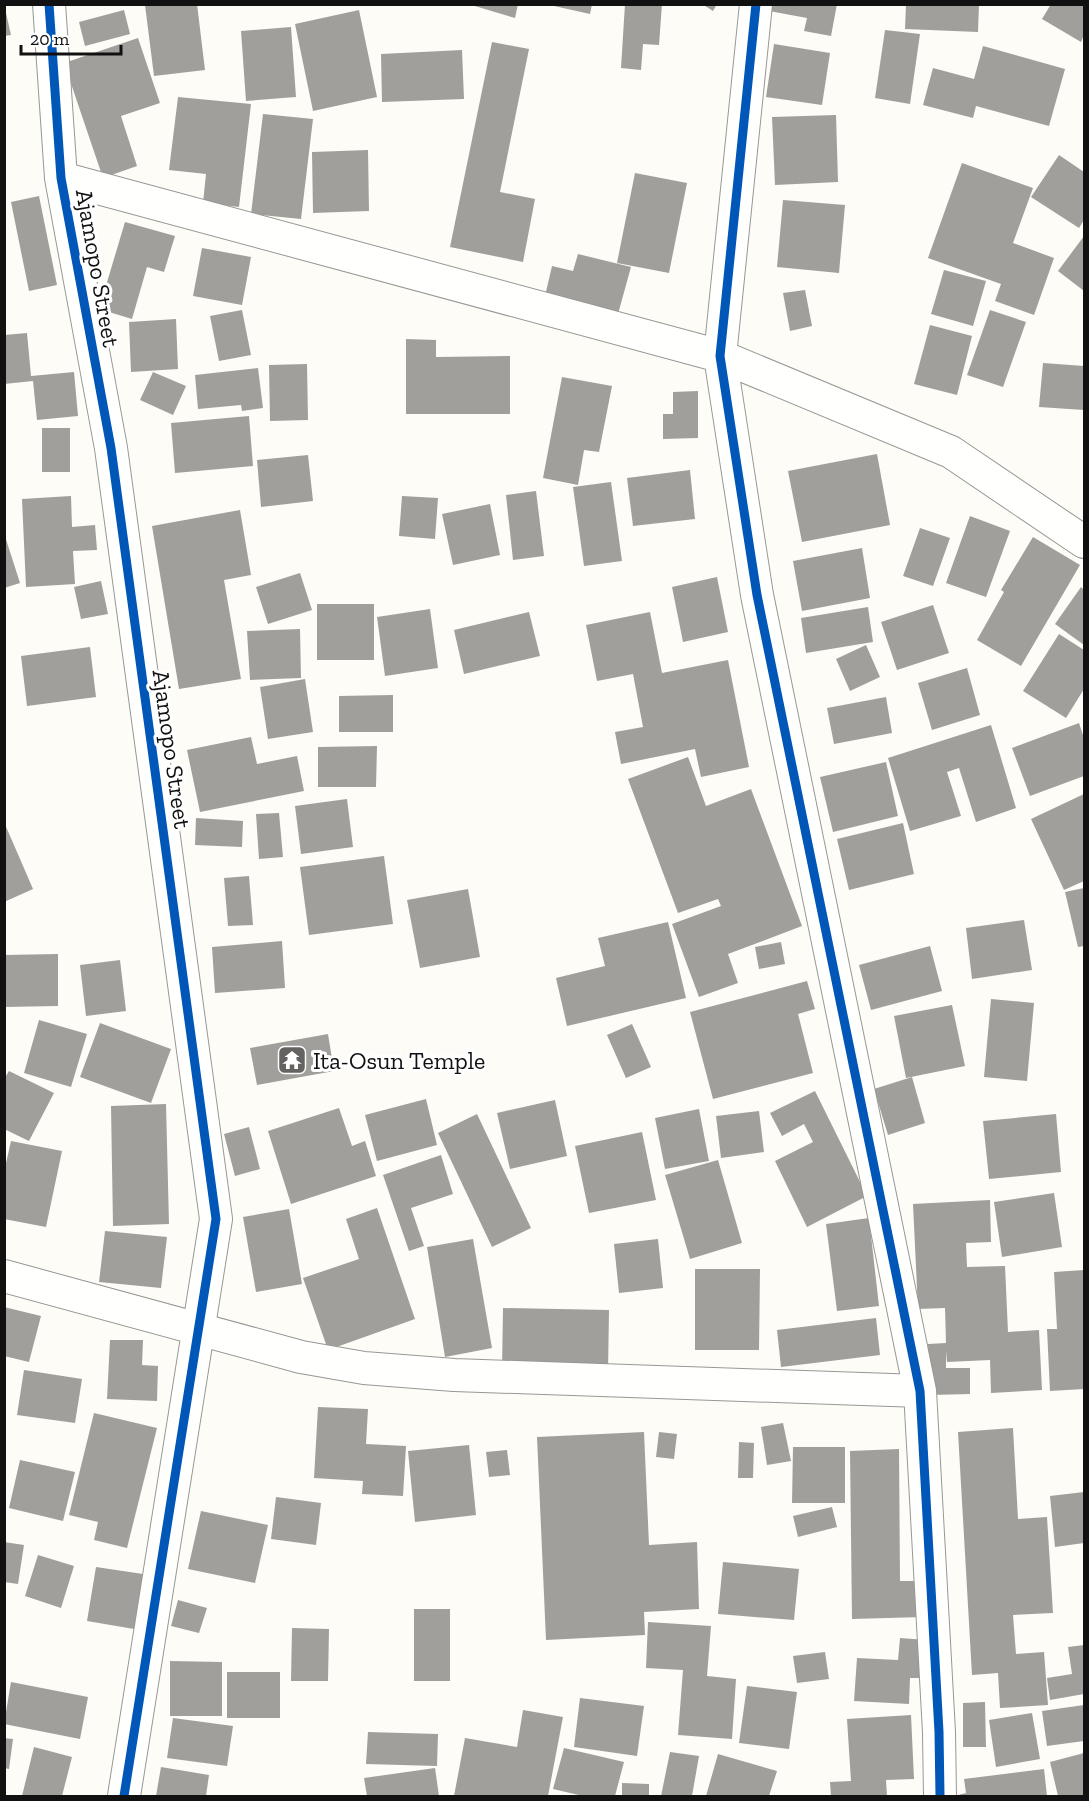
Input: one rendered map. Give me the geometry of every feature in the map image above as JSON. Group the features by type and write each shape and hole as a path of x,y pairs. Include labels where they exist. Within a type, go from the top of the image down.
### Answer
{"street":[{"name":"Ajamopo Street","path":"49,4 61,178 111,448 216,1219 124,1797"},
{"path":"756,4 720,356 757,595 920,1391 939,1732 940,1797"},
{"path":"61,178 720,356 951,452 1084,542"},
{"path":"4,1276 301,1358 364,1368 454,1375 920,1391"}],"building":[{"path":"4,4 11,35 4,36"},
{"path":"197,4 205,70 154,76 145,5"},
{"path":"468,4 518,4 515,18"},
{"path":"545,4 592,4 590,14"},
{"path":"625,4 662,4 659,45 643,44 641,70 621,68"},
{"path":"702,4 717,4 713,11"},
{"path":"770,4 837,4 831,36 804,31 807,18 769,11"},
{"path":"906,4 979,4 978,32 905,29"},
{"path":"1051,4 1084,4 1084,35 1081,42 1042,19"},
{"path":"124,10 130,34 85,46 79,22"},
{"path":"359,10 377,97 313,111 295,24"},
{"path":"291,27 296,97 246,101 241,31"},
{"path":"885,30 920,34 910,104 875,98"},
{"path":"138,38 160,103 121,116 137,166 103,178 64,63"},
{"path":"492,42 529,49 500,192 535,199 523,262 450,247"},
{"path":"774,44 830,53 822,105 766,97"},
{"path":"983,46 1065,69 1049,126 976,106 973,118 923,105 933,68 974,79"},
{"path":"462,50 464,99 382,102 381,54"},
{"path":"178,97 251,104 239,207 203,203 206,174 169,170"},
{"path":"263,114 313,119 301,219 251,214"},
{"path":"836,115 838,182 775,185 772,117"},
{"path":"368,150 369,211 313,213 312,152"},
{"path":"1059,155 1084,172 1084,220 1079,228 1031,197"},
{"path":"962,163 1033,188 1013,243 1054,258 1034,315 995,301 1001,284 928,258"},
{"path":"635,173 687,183 669,273 617,263"},
{"path":"39,196 57,285 29,291 11,202"},
{"path":"783,200 845,205 839,273 777,267"},
{"path":"125,222 175,236 164,272 147,267 132,319 99,309"},
{"path":"1084,236 1084,291 1058,271"},
{"path":"202,248 251,257 242,305 193,296"},
{"path":"578,254 631,267 618,314 545,296 552,266 573,271"},
{"path":"944,270 986,281 973,326 931,314"},
{"path":"805,290 812,326 790,331 783,293"},
{"path":"242,310 251,355 219,361 210,316"},
{"path":"990,310 1026,322 1003,387 967,375"},
{"path":"176,319 178,369 131,372 129,322"},
{"path":"930,325 972,336 957,395 914,384"},
{"path":"27,333 31,376 74,372 78,416 37,420 33,381 4,384 4,335"},
{"path":"406,339 436,340 436,357 510,356 510,414 406,414"},
{"path":"1043,363 1084,366 1084,410 1039,407"},
{"path":"307,364 308,420 270,421 269,365"},
{"path":"258,368 263,408 242,411 241,405 198,409 195,375"},
{"path":"153,372 186,386 173,415 140,400"},
{"path":"562,377 612,386 599,452 584,450 578,485 543,478"},
{"path":"698,391 698,438 663,439 663,414 673,414 673,392"},
{"path":"249,416 253,466 175,473 171,423"},
{"path":"42,428 70,428 70,472 42,472"},
{"path":"877,454 890,525 802,542 788,471"},
{"path":"308,455 313,501 261,507 257,460"},
{"path":"690,470 695,519 633,526 627,478"},
{"path":"611,482 622,561 584,566 573,487"},
{"path":"536,491 544,556 513,560 506,495"},
{"path":"71,496 72,527 95,525 97,550 73,551 75,584 26,587 22,499"},
{"path":"402,496 438,498 435,539 399,536"},
{"path":"490,504 500,555 453,565 442,514"},
{"path":"240,510 251,575 224,580 241,679 179,689 152,526"},
{"path":"970,516 1010,531 986,597 946,583"},
{"path":"920,528 950,538 933,586 903,576"},
{"path":"4,533 20,583 4,588"},
{"path":"1033,537 1080,565 1021,666 977,640 1004,592 1001,590"},
{"path":"862,548 870,598 802,611 793,561"},
{"path":"300,573 312,610 268,624 256,587"},
{"path":"717,577 728,632 683,642 672,587"},
{"path":"101,581 108,614 81,619 74,587"},
{"path":"1081,587 1084,590 1084,645 1055,624"},
{"path":"317,604 374,604 374,660 317,660"},
{"path":"933,605 949,653 897,670 881,622"},
{"path":"868,607 873,642 806,653 801,618"},
{"path":"430,609 438,668 385,676 377,617"},
{"path":"529,612 540,656 464,674 454,630"},
{"path":"650,612 662,673 728,660 749,767 701,777 695,749 621,764 615,732 643,727 633,674 597,681 586,625"},
{"path":"300,629 301,678 250,680 247,631"},
{"path":"1059,634 1084,650 1084,689 1066,718 1023,691"},
{"path":"866,645 880,677 850,691 836,659"},
{"path":"90,647 96,697 27,706 21,656"},
{"path":"967,668 980,715 932,730 918,683"},
{"path":"305,679 313,732 268,739 260,687"},
{"path":"393,695 393,732 339,732 339,696"},
{"path":"886,697 892,733 834,744 827,708"},
{"path":"1079,723 1084,738 1084,776 1030,796 1012,748"},
{"path":"991,725 1016,808 976,822 959,768 947,772 961,816 910,831 888,758"},
{"path":"251,737 257,764 297,756 304,791 200,812 187,750"},
{"path":"377,746 376,787 318,787 318,747"},
{"path":"688,757 706,806 751,789 802,926 728,954 738,983 699,997 672,924 721,906 718,899 678,913 628,779"},
{"path":"886,762 898,816 833,832 820,777"},
{"path":"1084,794 1084,881 1064,890 1031,819"},
{"path":"347,799 353,847 301,854 295,806"},
{"path":"279,813 283,857 259,859 256,814"},
{"path":"196,818 243,821 242,847 195,845"},
{"path":"4,822 33,889 4,902"},
{"path":"903,823 914,874 849,890 837,839"},
{"path":"384,856 393,924 309,935 300,867"},
{"path":"249,876 253,925 228,926 224,878"},
{"path":"1084,888 1084,946 1078,947 1065,892"},
{"path":"468,889 480,957 420,968 407,900"},
{"path":"1024,920 1032,970 972,979 966,928"},
{"path":"668,922 686,998 567,1026 556,978 605,966 598,938"},
{"path":"282,941 285,988 215,993 212,947"},
{"path":"781,942 785,964 759,969 755,947"},
{"path":"930,946 942,991 871,1010 859,965"},
{"path":"58,954 58,1006 4,1007 4,955"},
{"path":"120,960 126,1011 86,1016 80,965"},
{"path":"807,981 815,1009 798,1014 813,1073 713,1099 690,1012"},
{"path":"991,999 1034,1003 1027,1081 984,1077"},
{"path":"952,1005 965,1066 906,1078 894,1016"},
{"path":"39,1020 87,1034 71,1087 24,1073"},
{"path":"100,1023 171,1049 151,1103 80,1077"},
{"path":"632,1024 651,1067 626,1078 607,1035"},
{"name":"Ita-Osun Temple","path":"328,1034 334,1071 257,1085 250,1048"},
{"path":"9,1071 54,1093 29,1141 4,1129 4,1079"},
{"path":"912,1077 925,1123 888,1135 874,1089"},
{"path":"815,1091 867,1196 807,1227 775,1161 813,1142 804,1124 782,1136 770,1113"},
{"path":"426,1099 437,1145 377,1161 365,1115"},
{"path":"555,1100 567,1156 510,1169 497,1113"},
{"path":"166,1104 169,1224 113,1226 111,1106"},
{"path":"339,1108 352,1146 365,1141 376,1176 291,1204 268,1131"},
{"path":"699,1109 709,1161 665,1169 655,1118"},
{"path":"759,1111 764,1152 721,1158 716,1116"},
{"path":"477,1114 531,1228 492,1247 438,1133"},
{"path":"1056,1114 1061,1172 989,1179 983,1121"},
{"path":"249,1127 260,1169 235,1176 224,1134"},
{"path":"642,1132 656,1200 589,1213 575,1146"},
{"path":"11,1141 62,1151 46,1227 4,1219 4,1172"},
{"path":"441,1155 453,1194 411,1208 424,1246 409,1251 383,1175"},
{"path":"718,1160 742,1243 690,1259 665,1175"},
{"path":"1054,1193 1062,1247 1002,1257 994,1202"},
{"path":"990,1200 991,1242 966,1243 967,1267 1005,1266 1008,1332 1039,1330 1042,1390 991,1393 990,1360 947,1362 946,1351 946,1368 970,1368 970,1394 930,1395 928,1344 946,1343 945,1308 918,1309 913,1204"},
{"path":"377,1208 415,1319 328,1350 303,1278 359,1259 346,1219"},
{"path":"289,1209 302,1284 256,1292 243,1217"},
{"path":"869,1218 879,1306 837,1311 826,1224"},
{"path":"105,1231 167,1237 161,1288 99,1282"},
{"path":"473,1239 492,1348 445,1357 427,1247"},
{"path":"658,1239 663,1288 619,1293 614,1244"},
{"path":"695,1269 760,1269 759,1350 695,1350"},
{"path":"1084,1270 1084,1389 1050,1391 1047,1329 1057,1329 1054,1272"},
{"path":"4,1307 41,1316 29,1362 4,1356"},
{"path":"503,1308 609,1310 608,1372 502,1370"},
{"path":"876,1318 880,1355 781,1367 777,1330"},
{"path":"110,1340 143,1340 142,1365 158,1366 157,1401 107,1399"},
{"path":"24,1370 82,1379 75,1423 17,1415"},
{"path":"318,1407 368,1409 366,1444 406,1446 403,1496 362,1494 363,1481 314,1478"},
{"path":"94,1413 157,1428 127,1548 94,1540 98,1522 69,1515"},
{"path":"783,1423 791,1461 767,1465 761,1427"},
{"path":"1013,1428 1018,1519 1047,1517 1053,1613 1013,1615 1016,1654 1044,1652 1048,1705 1000,1708 998,1673 972,1675 958,1432"},
{"path":"644,1432 649,1545 697,1542 699,1609 644,1612 645,1635 546,1640 537,1437"},
{"path":"659,1432 677,1434 674,1459 656,1457"},
{"path":"739,1442 754,1443 753,1478 738,1478"},
{"path":"469,1445 476,1515 415,1522 408,1451"},
{"path":"793,1447 845,1447 845,1503 792,1503"},
{"path":"899,1449 900,1581 922,1581 923,1617 852,1619 850,1451"},
{"path":"507,1450 510,1475 489,1477 486,1452"},
{"path":"20,1460 75,1472 63,1521 9,1508"},
{"path":"1084,1492 1084,1543 1055,1547 1050,1496"},
{"path":"276,1497 321,1503 316,1545 271,1539"},
{"path":"832,1507 837,1527 798,1537 793,1516"},
{"path":"201,1511 268,1525 255,1583 188,1569"},
{"path":"4,1542 24,1545 18,1584 4,1582"},
{"path":"38,1555 74,1566 61,1608 25,1596"},
{"path":"723,1562 799,1569 794,1620 718,1614"},
{"path":"96,1567 143,1574 134,1629 87,1621"},
{"path":"178,1600 207,1608 199,1633 171,1626"},
{"path":"414,1609 450,1609 450,1681 414,1681"},
{"path":"648,1622 711,1626 707,1676 736,1679 732,1739 678,1735 683,1670 646,1668"},
{"path":"292,1628 329,1629 328,1681 291,1681"},
{"path":"900,1638 927,1640 925,1678 910,1678 909,1704 854,1701 857,1658 898,1660"},
{"path":"1084,1645 1084,1694 1050,1700 1047,1678 1072,1674 1068,1647"},
{"path":"825,1652 829,1679 797,1683 793,1656"},
{"path":"170,1661 222,1662 222,1716 170,1716"},
{"path":"227,1672 280,1672 280,1718 227,1718"},
{"path":"11,1682 88,1697 80,1739 4,1724"},
{"path":"747,1686 797,1692 789,1749 739,1743"},
{"path":"580,1698 644,1706 637,1756 574,1747"},
{"path":"985,1702 986,1747 963,1747 963,1703"},
{"path":"1084,1705 1084,1741 1047,1746 1042,1711"},
{"path":"523,1710 563,1717 548,1796 454,1796 465,1738 517,1747"},
{"path":"1032,1713 1040,1759 996,1767 989,1720"},
{"path":"911,1715 914,1779 886,1780 887,1796 831,1796 830,1782 851,1781 847,1719"},
{"path":"173,1718 233,1726 227,1766 167,1758"},
{"path":"368,1732 438,1734 437,1766 366,1764"},
{"path":"4,1738 13,1739 9,1769 4,1768"},
{"path":"34,1747 72,1757 62,1796 22,1796"},
{"path":"564,1748 624,1762 615,1796 583,1796 553,1789"},
{"path":"670,1752 699,1756 692,1796 661,1796"},
{"path":"1084,1753 1084,1796 1058,1796 1050,1762"},
{"path":"718,1754 777,1771 769,1796 706,1796"},
{"path":"161,1767 209,1775 206,1796 156,1796"},
{"path":"435,1768 439,1796 367,1796 364,1778"},
{"path":"1044,1769 1047,1796 954,1796 966,1793 964,1779"},
{"path":"622,1783 649,1784 649,1796 622,1796"}],"cycle path":[{"path":"49,4 61,178 111,448 216,1219 124,1796"},
{"path":"756,4 720,356 757,595 920,1391 939,1732 940,1796"}],"place":[{"name":"Ita-Osun Temple","path":"292,1060"}]}
